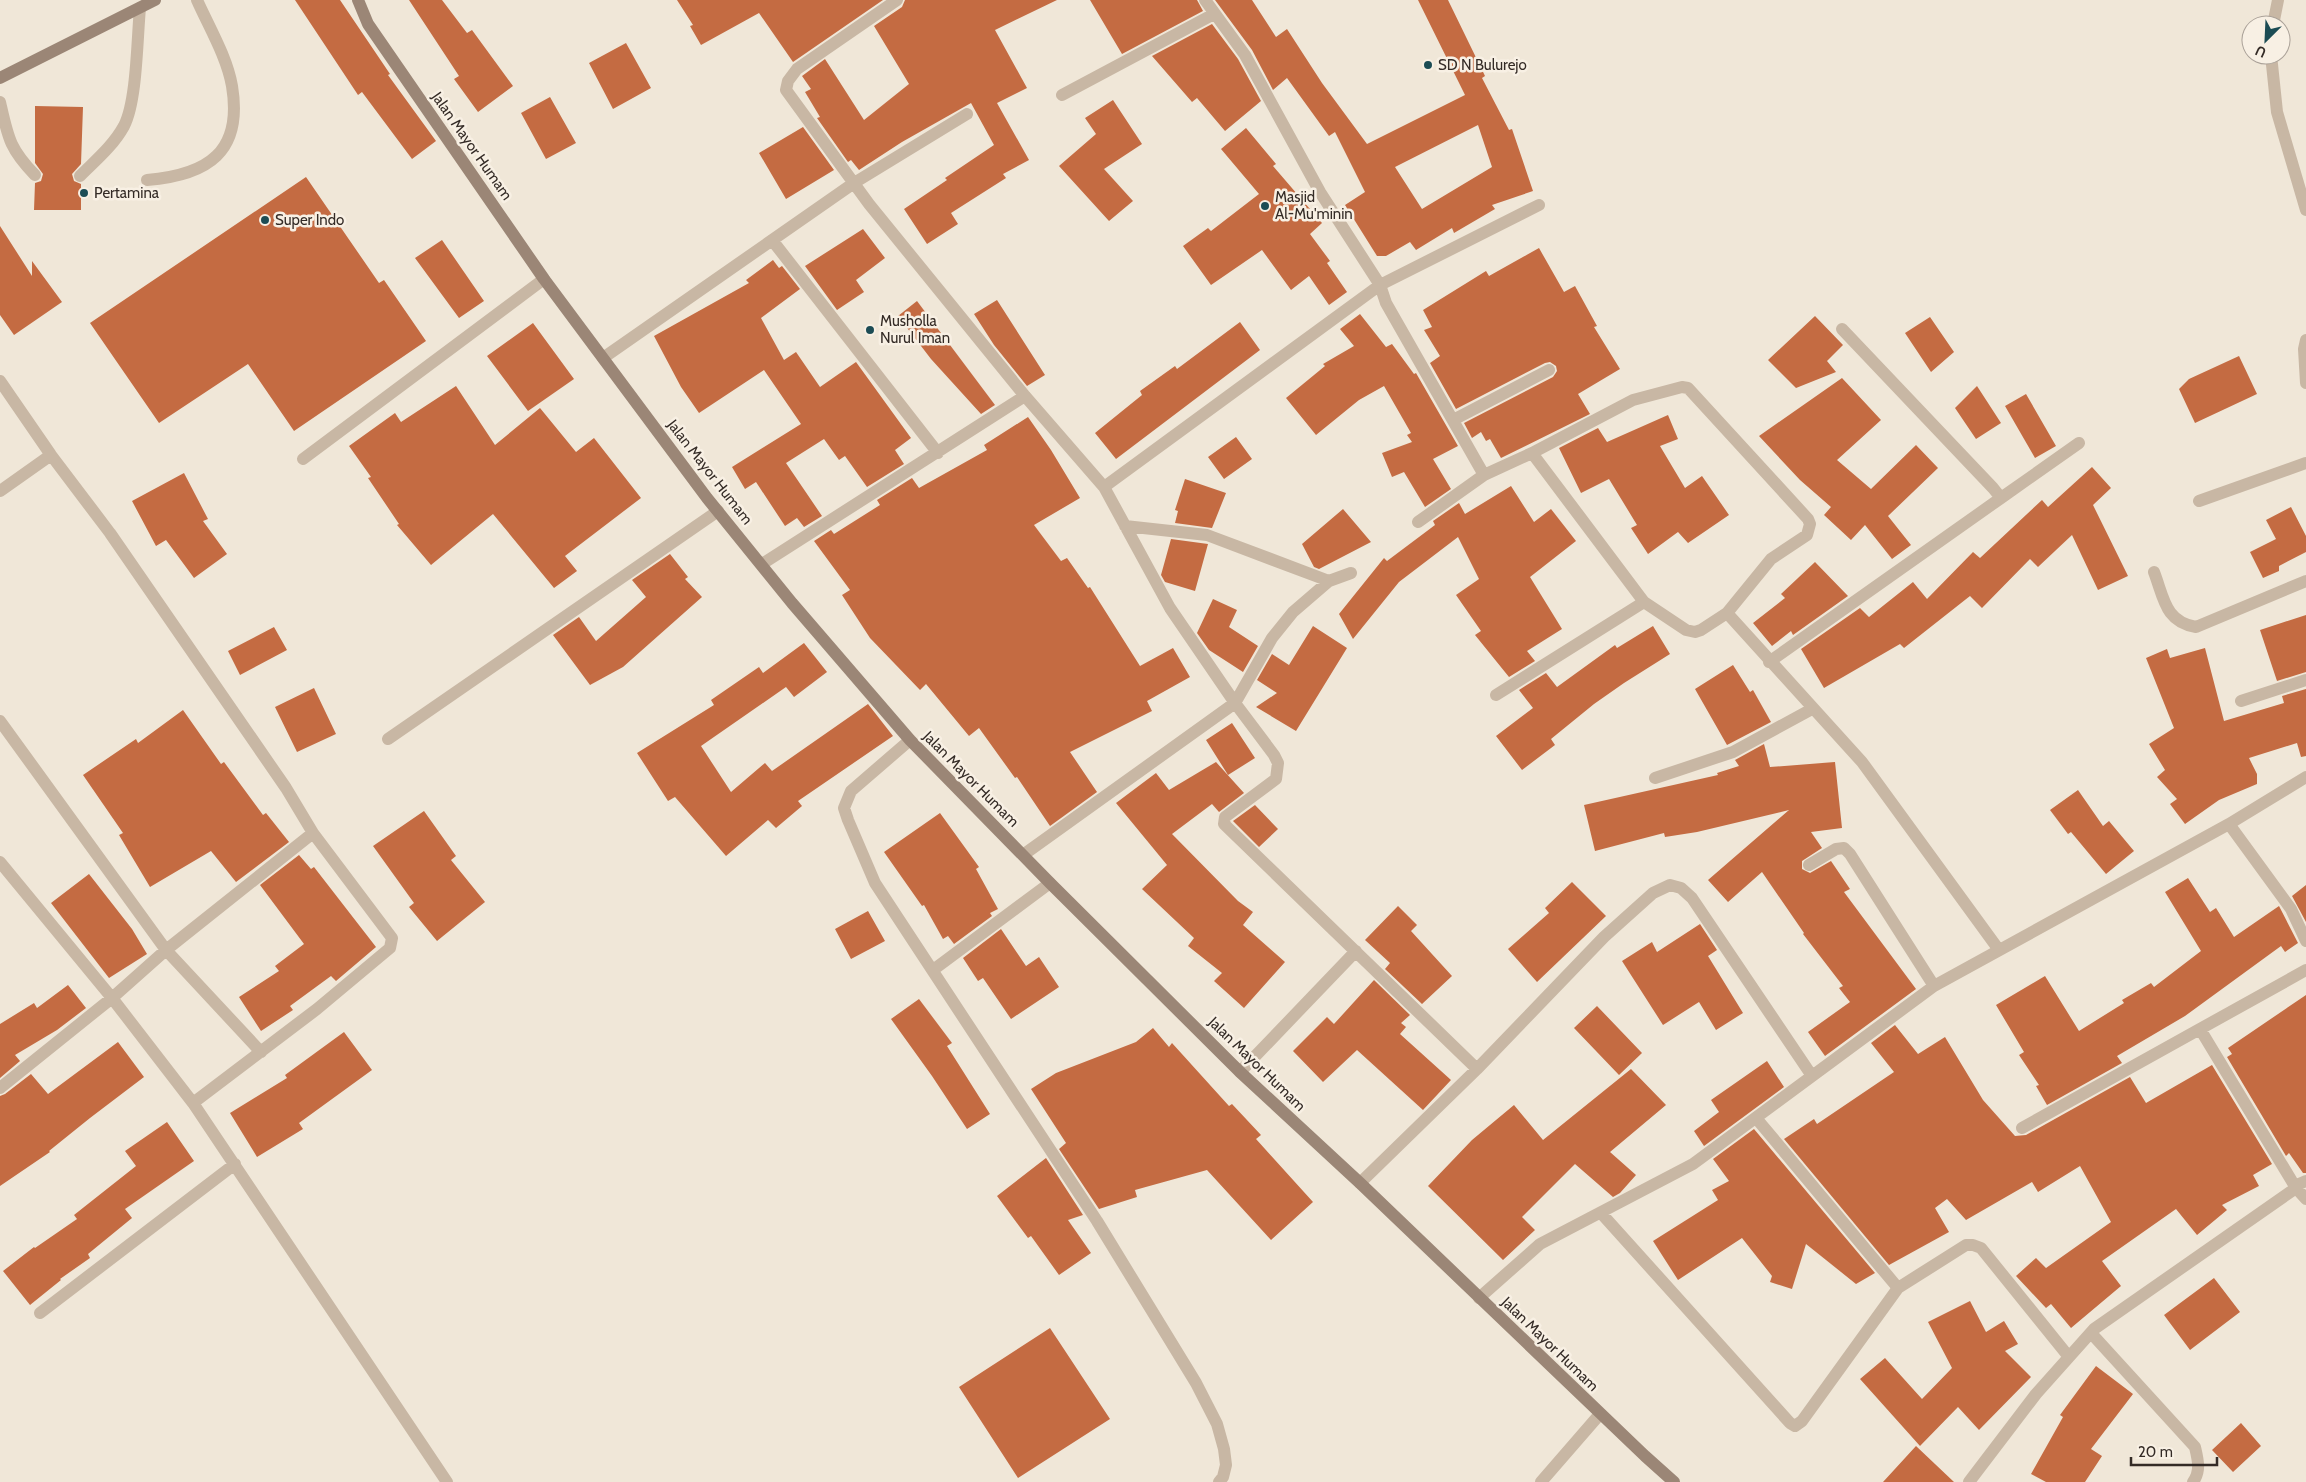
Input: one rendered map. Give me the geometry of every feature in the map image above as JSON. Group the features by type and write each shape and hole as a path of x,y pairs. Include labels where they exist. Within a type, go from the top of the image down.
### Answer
{"main road":[{"path":"0,78 154,0"},
{"name":"Jalan Mayor Humam","path":"358,0 368,24 544,279 718,512 792,603 910,740 1050,883 1240,1072 1360,1183 1600,1414 1674,1482"}],"street":[{"path":"147,180 166,178 204,167 214,161 224,148 232,130 232,85 223,58 197,0"},
{"path":"897,0 797,69 788,81 786,90 854,183 1025,396 1104,487 1170,608 1235,703 1274,755 1278,763 1276,779 1225,817 1224,824 1477,1069"},
{"path":"1205,0 1245,55 1320,192 1380,285 1386,303 1484,475"},
{"path":"2275,15 2278,0"},
{"path":"80,176 116,138 124,125 131,107 140,8"},
{"path":"1062,96 1214,14"},
{"path":"2272,65 2277,112 2306,210"},
{"path":"0,102 6,133 20,159 35,175"},
{"path":"603,358 854,183 967,114"},
{"path":"1104,487 1380,285 1540,205"},
{"path":"772,240 938,453"},
{"path":"303,459 544,279"},
{"path":"1842,329 2001,498"},
{"path":"2306,340 2304,348 2306,382"},
{"path":"1453,420 1550,370"},
{"path":"0,381 51,455 116,542 286,788 314,833 392,938 392,943 377,960 193,1103"},
{"path":"1418,522 1484,475 1532,453 1633,400 1682,387 1688,388 1802,512 1810,524 1807,534 1771,559 1726,613 1701,630 1695,632 1686,630 1644,602 1532,453"},
{"path":"762,564 1025,396"},
{"path":"1769,662 2080,443"},
{"path":"0,491 51,455"},
{"path":"2199,501 2306,464"},
{"path":"388,739 718,512"},
{"path":"1125,526 1207,535 1329,581"},
{"path":"2154,572 2171,616 2183,625 2196,628 2306,581"},
{"path":"1023,855 1235,703 1272,638 1293,612 1329,581 1351,573"},
{"path":"1496,695 1644,602"},
{"path":"1726,613 1862,762 1999,950"},
{"path":"2241,701 2306,680"},
{"path":"1655,778 1733,752 1812,709"},
{"path":"0,721 166,950 261,1052"},
{"path":"910,740 851,790 844,808 875,883 1097,1221 1196,1383 1217,1424 1224,1449 1226,1465 1223,1477 1219,1482"},
{"path":"1479,1298 1540,1244 1693,1164 1934,986 2229,824 2306,776"},
{"path":"2229,824 2291,909 2306,941"},
{"path":"0,1088 112,998 166,950 314,833"},
{"path":"1809,865 1836,849 1844,848 1934,986"},
{"path":"0,862 112,998 193,1103 447,1482"},
{"path":"933,970 1050,883"},
{"path":"1360,1183 1477,1069 1604,937 1653,893 1670,885 1681,888 1692,898 1812,1076"},
{"path":"1240,1072 1356,951"},
{"path":"2022,1128 2306,970"},
{"path":"2200,1029 2301,1185 2306,1199"},
{"path":"1756,1118 1898,1288"},
{"path":"40,1313 235,1164"},
{"path":"1969,1482 2036,1394 2091,1333 2301,1185"},
{"path":"1601,1213 1790,1423 1795,1426 1802,1420 1898,1288 1966,1245 1978,1246 2069,1358"},
{"path":"2091,1333 2196,1447 2199,1464 2193,1482"},
{"path":"1541,1482 1600,1414"}],"building":[{"path":"295,0 340,0 390,74 388,75 436,141 412,159 362,92 358,95"},
{"path":"409,0 442,0 467,33 472,30 513,86 478,112 454,79 459,76"},
{"path":"677,0 883,0 793,62 759,13 701,45 690,26 693,25"},
{"path":"905,0 1057,0 995,30 1027,88 997,103 1029,160 1003,174 1006,178 951,213 958,224 927,244 904,209 947,180 945,178 994,145 971,103 902,142 859,170 851,160 848,162 817,118 820,117 805,92 811,89 802,76 825,59 864,120 909,84 874,26 902,7"},
{"path":"1090,0 1197,0 1203,11 1122,54"},
{"path":"1215,0 1252,0 1276,37 1287,29 1322,83 1367,144 1465,95 1418,0 1448,0 1485,76 1482,78 1509,130 1512,129 1533,191 1492,205 1495,209 1454,233 1452,228 1416,250 1410,242 1386,256 1377,256 1345,205 1365,192 1335,132 1329,136 1287,78 1273,90 1252,50","holes":["1478,125 1492,167 1422,209 1395,167"]},
{"path":"1212,24 1238,59 1261,101 1225,131 1197,98 1192,102 1152,56"},
{"path":"626,43 651,88 613,109 589,63"},
{"path":"550,97 576,143 546,159 521,113"},
{"path":"1113,100 1142,144 1104,169 1133,201 1109,221 1059,166 1096,134 1085,118"},
{"path":"35,106 83,107 81,164 72,174 74,181 81,184 81,210 34,210 35,183 41,181 43,174 35,163"},
{"path":"803,127 834,170 786,199 759,153"},
{"path":"1246,128 1276,164 1273,166 1322,223 1310,234 1330,261 1327,263 1347,292 1329,305 1309,276 1291,290 1262,250 1211,285 1183,246 1208,228 1211,231 1259,194 1221,149"},
{"path":"306,177 379,283 384,280 426,341 294,431 248,364 159,423 90,323"},
{"path":"0,226 32,276 32,261 62,302 14,335 0,315"},
{"path":"863,229 885,258 856,280 864,292 837,310 805,266"},
{"path":"442,240 484,301 459,318 415,258"},
{"path":"1539,248 1564,292 1575,286 1597,326 1594,327 1620,369 1578,394 1590,414 1501,458 1490,439 1486,441 1481,432 1472,438 1464,423 1553,377 1557,371 1556,366 1550,362 1545,363 1456,409 1430,363 1440,356 1424,330 1432,327 1423,310 1486,271 1489,276"},
{"path":"773,260 779,268 782,266 800,289 761,318 784,360 796,352 820,387 856,362 911,438 895,450 904,464 867,487 845,456 839,460 824,439 786,463 822,516 804,527 797,518 785,526 756,482 745,489 732,467 801,424 764,370 699,413 681,387 654,336 749,283 746,280"},
{"path":"997,300 1045,375 1027,386 994,345 974,314"},
{"path":"917,301 995,405 981,414 931,359 898,316"},
{"path":"1360,314 1386,347 1392,344 1414,374 1416,373 1458,446 1433,459 1451,489 1425,507 1404,472 1392,477 1382,453 1412,442 1407,435 1411,433 1384,386 1359,400 1316,435 1286,398 1325,366 1323,364 1354,346 1340,329"},
{"path":"1815,316 1843,345 1827,361 1836,372 1796,388 1768,360"},
{"path":"1930,317 1954,352 1931,372 1905,333"},
{"path":"1240,322 1260,350 1116,459 1095,433 1142,395 1140,391 1175,366 1177,369"},
{"path":"533,323 574,379 528,411 487,356"},
{"path":"2239,356 2257,394 2195,423 2179,389 2189,379"},
{"path":"1842,378 1881,420 1837,460 1871,489 1916,445 1938,468 1888,516 1911,545 1892,559 1865,525 1851,540 1824,515 1831,507 1800,480 1759,436"},
{"path":"456,386 495,445 540,408 576,452 594,438 641,498 565,556 577,571 554,588 493,514 431,565 397,525 399,524 368,478 371,477 349,446 395,413 401,422"},
{"path":"1977,386 2001,423 1976,439 1955,408"},
{"path":"2026,394 2056,446 2035,458 2005,406"},
{"path":"1668,415 1678,439 1660,446 1685,488 1702,476 1729,515 1688,543 1678,532 1648,554 1631,528 1637,525 1609,479 1581,493 1559,448 1598,428 1607,442"},
{"path":"1028,417 1051,450 1080,498 1034,525 1061,561 1067,558 1088,588 1090,587 1140,666 1173,648 1190,677 1147,701 1152,711 1070,752 1097,792 1050,826 1017,777 1015,778 979,728 969,736 926,684 920,690 870,638 842,595 850,590 814,541 831,530 834,534 880,505 877,500 912,478 919,488 987,450 984,445"},
{"path":"1236,437 1252,459 1224,479 1208,457"},
{"path":"2092,467 2111,488 2093,505 2128,576 2098,590 2072,535 2038,567 2030,559 1982,608 1970,596 1904,648 1900,644 1824,688 1801,649 1860,608 1869,617 1913,582 1927,599 1973,552 1980,558 2042,500 2048,507"},
{"path":"184,473 208,519 203,521 227,554 194,578 166,540 156,546 132,501"},
{"path":"1185,479 1226,493 1212,528 1175,523 1178,511 1175,510"},
{"path":"1511,486 1534,522 1551,509 1576,541 1530,577 1562,629 1527,651 1535,661 1509,677 1475,635 1481,631 1456,595 1479,579 1458,537 1399,582 1353,639 1339,614 1384,558 1387,561 1435,525 1433,521 1459,503 1465,514"},
{"path":"2291,507 2306,536 2306,552 2279,566 2279,571 2263,578 2250,552 2276,539 2266,520"},
{"path":"1343,509 1371,542 1319,569 1314,567 1302,544"},
{"path":"1171,539 1208,544 1195,591 1165,582 1161,575"},
{"path":"670,554 688,577 685,579 702,597 623,667 590,685 553,635 579,617 596,641 646,597 632,580"},
{"path":"1815,562 1848,596 1793,635 1791,631 1772,646 1753,623 1785,598 1781,594"},
{"path":"1213,599 1237,610 1229,627 1258,646 1243,672 1209,650 1197,633"},
{"path":"2306,615 2306,672 2277,681 2260,630"},
{"path":"1313,626 1347,648 1296,731 1256,707 1277,693 1257,680 1272,654 1289,665"},
{"path":"1653,626 1670,654 1594,704 1551,739 1555,745 1522,770 1496,736 1533,708 1519,690 1546,673 1557,687 1615,645 1617,648"},
{"path":"274,627 287,650 240,675 228,651"},
{"path":"804,643 827,672 794,697 786,687 701,746 731,792 765,763 772,771 868,704 893,736 798,801 802,806 776,828 768,820 726,856 675,797 668,801 637,753 714,705 711,700 759,667 763,673"},
{"path":"2205,648 2224,721 2284,703 2282,696 2306,689 2306,756 2301,757 2297,743 2249,758 2257,774 2257,784 2219,800 2185,824 2170,804 2177,799 2157,777 2165,770 2149,744 2174,728 2146,658 2167,649 2170,658"},
{"path":"1733,665 1750,692 1753,690 1771,722 1727,745 1695,689"},
{"path":"314,688 336,734 297,752 275,707"},
{"path":"183,710 221,764 224,762 263,815 266,813 289,842 236,882 211,851 150,887 119,835 123,833 83,775 136,739 138,743"},
{"path":"1232,723 1255,758 1228,775 1206,740"},
{"path":"1764,744 1770,767 1835,762 1842,828 1811,832 1822,848 1802,861 1802,869 1810,873 1831,861 1850,889 1844,892 1916,989 1825,1056 1808,1032 1850,1002 1839,988 1843,986 1803,934 1762,872 1728,902 1708,880 1789,810 1697,832 1665,837 1664,833 1595,851 1584,805 1718,775 1717,773 1739,766 1735,760"},
{"path":"1216,762 1244,793 1219,812 1212,804 1172,834 1238,901 1253,912 1243,925 1285,962 1244,1008 1214,981 1222,973 1188,946 1194,938 1142,889 1167,865 1116,803 1156,773 1169,790"},
{"path":"2078,790 2103,826 2109,821 2134,851 2106,874 2071,832 2068,834 2050,810"},
{"path":"1255,805 1278,829 1259,847 1233,821"},
{"path":"424,811 456,856 451,860 485,902 437,941 409,907 414,903 373,846"},
{"path":"940,813 979,867 976,869 998,909 990,913 992,916 954,944 948,936 943,939 924,905 922,906 884,852"},
{"path":"299,855 311,869 314,867 376,947 336,981 331,976 290,1006 293,1010 261,1031 239,997 279,971 275,966 304,944 260,885"},
{"path":"89,874 132,929 147,954 109,978 51,903"},
{"path":"2188,878 2210,912 2216,908 2234,937 2279,906 2298,943 2285,952 2281,946 2185,1016 2117,1056 2122,1063 2047,1105 2036,1086 2039,1085 2019,1055 2024,1052 1996,1005 2045,976 2079,1031 2124,1003 2122,1000 2151,983 2154,987 2201,951 2165,892"},
{"path":"1572,882 1606,916 1537,982 1508,949 1549,913 1545,908"},
{"path":"2306,885 2306,922 2292,896"},
{"path":"1398,906 1417,925 1411,931 1452,976 1422,1004 1385,969 1390,963 1365,940"},
{"path":"868,911 885,941 851,959 835,929"},
{"path":"1700,924 1717,950 1708,956 1743,1013 1716,1030 1699,1002 1663,1025 1622,961 1652,942 1657,952"},
{"path":"1001,929 1026,966 1039,957 1059,987 1011,1019 983,978 978,981 963,958"},
{"path":"1374,980 1410,1015 1401,1023 1406,1027 1400,1034 1451,1080 1423,1110 1357,1050 1323,1082 1293,1051 1327,1017 1334,1024"},
{"path":"68,985 86,1008 57,1030 15,1055 20,1061 0,1078 0,1024 34,1003 37,1008"},
{"path":"2306,995 2306,1173 2303,1173 2289,1153 2286,1156 2227,1057 2232,1054 2228,1048"},
{"path":"919,999 952,1043 947,1046 990,1114 967,1129 891,1019"},
{"path":"1597,1006 1642,1053 1619,1075 1574,1028"},
{"path":"1895,1025 1918,1054 1945,1037 1983,1100 2015,1136 2026,1135 2130,1077 2146,1103 2212,1065 2272,1164 2253,1175 2259,1186 2222,1205 2227,1210 2197,1235 2176,1209 2102,1261 2121,1286 2071,1328 2051,1304 2046,1308 2016,1276 2036,1258 2046,1268 2111,1222 2080,1166 2038,1192 2032,1182 1966,1220 1947,1199 1935,1208 1949,1232 1889,1265 1784,1139 1814,1119 1817,1124 1894,1072 1871,1043"},
{"path":"1153,1028 1169,1047 1172,1043 1229,1106 1232,1104 1261,1135 1256,1139 1313,1202 1271,1240 1207,1170 1135,1190 1137,1197 1099,1209 1059,1149 1066,1143 1031,1089 1056,1073 1136,1042"},
{"path":"344,1032 372,1070 299,1123 303,1129 257,1157 230,1113 287,1078 285,1075"},
{"path":"118,1042 144,1077 90,1118 50,1152 0,1186 0,1096 31,1074 48,1094"},
{"path":"1767,1061 1784,1087 1704,1146 1694,1131 1719,1112 1711,1100"},
{"path":"1631,1069 1666,1105 1610,1152 1636,1175 1620,1193 1613,1197 1575,1164 1522,1217 1535,1230 1503,1260 1428,1186 1472,1140 1514,1105 1543,1140"},
{"path":"167,1122 194,1161 125,1209 132,1218 88,1254 90,1258 60,1279 30,1305 3,1271 34,1247 77,1219 74,1215 136,1166 125,1151"},
{"path":"1754,1129 1875,1273 1856,1284 1806,1244 1792,1289 1770,1282 1772,1276 1742,1238 1678,1280 1653,1241 1718,1200 1712,1190 1729,1181 1713,1159"},
{"path":"1046,1158 1083,1215 1068,1220 1091,1253 1059,1275 1031,1236 1028,1238 997,1196"},
{"path":"2214,1278 2240,1312 2190,1350 2164,1315"},
{"path":"1970,1301 1986,1332 2004,1321 2018,1344 2005,1351 2031,1377 1979,1430 1958,1407 1920,1446 1860,1379 1885,1358 1922,1399 1952,1368 1928,1322"},
{"path":"1050,1328 1110,1419 1018,1478 959,1387"},
{"path":"2096,1366 2133,1394 2091,1449 2102,1456 2085,1482 2046,1482 2031,1474 2063,1417 2060,1415"},
{"path":"2241,1423 2261,1446 2233,1472 2212,1450"},
{"path":"1916,1446 1954,1482 1883,1482"}],"place":[{"name":"SD N Bulurejo","path":"1428,65"},
{"name":"Pertamina","path":"84,193"},
{"name":"Masjid Al-Mu'minin","path":"1265,206"},
{"name":"Super Indo","path":"265,220"},
{"name":"Musholla Nurul Iman","path":"870,330"}]}
